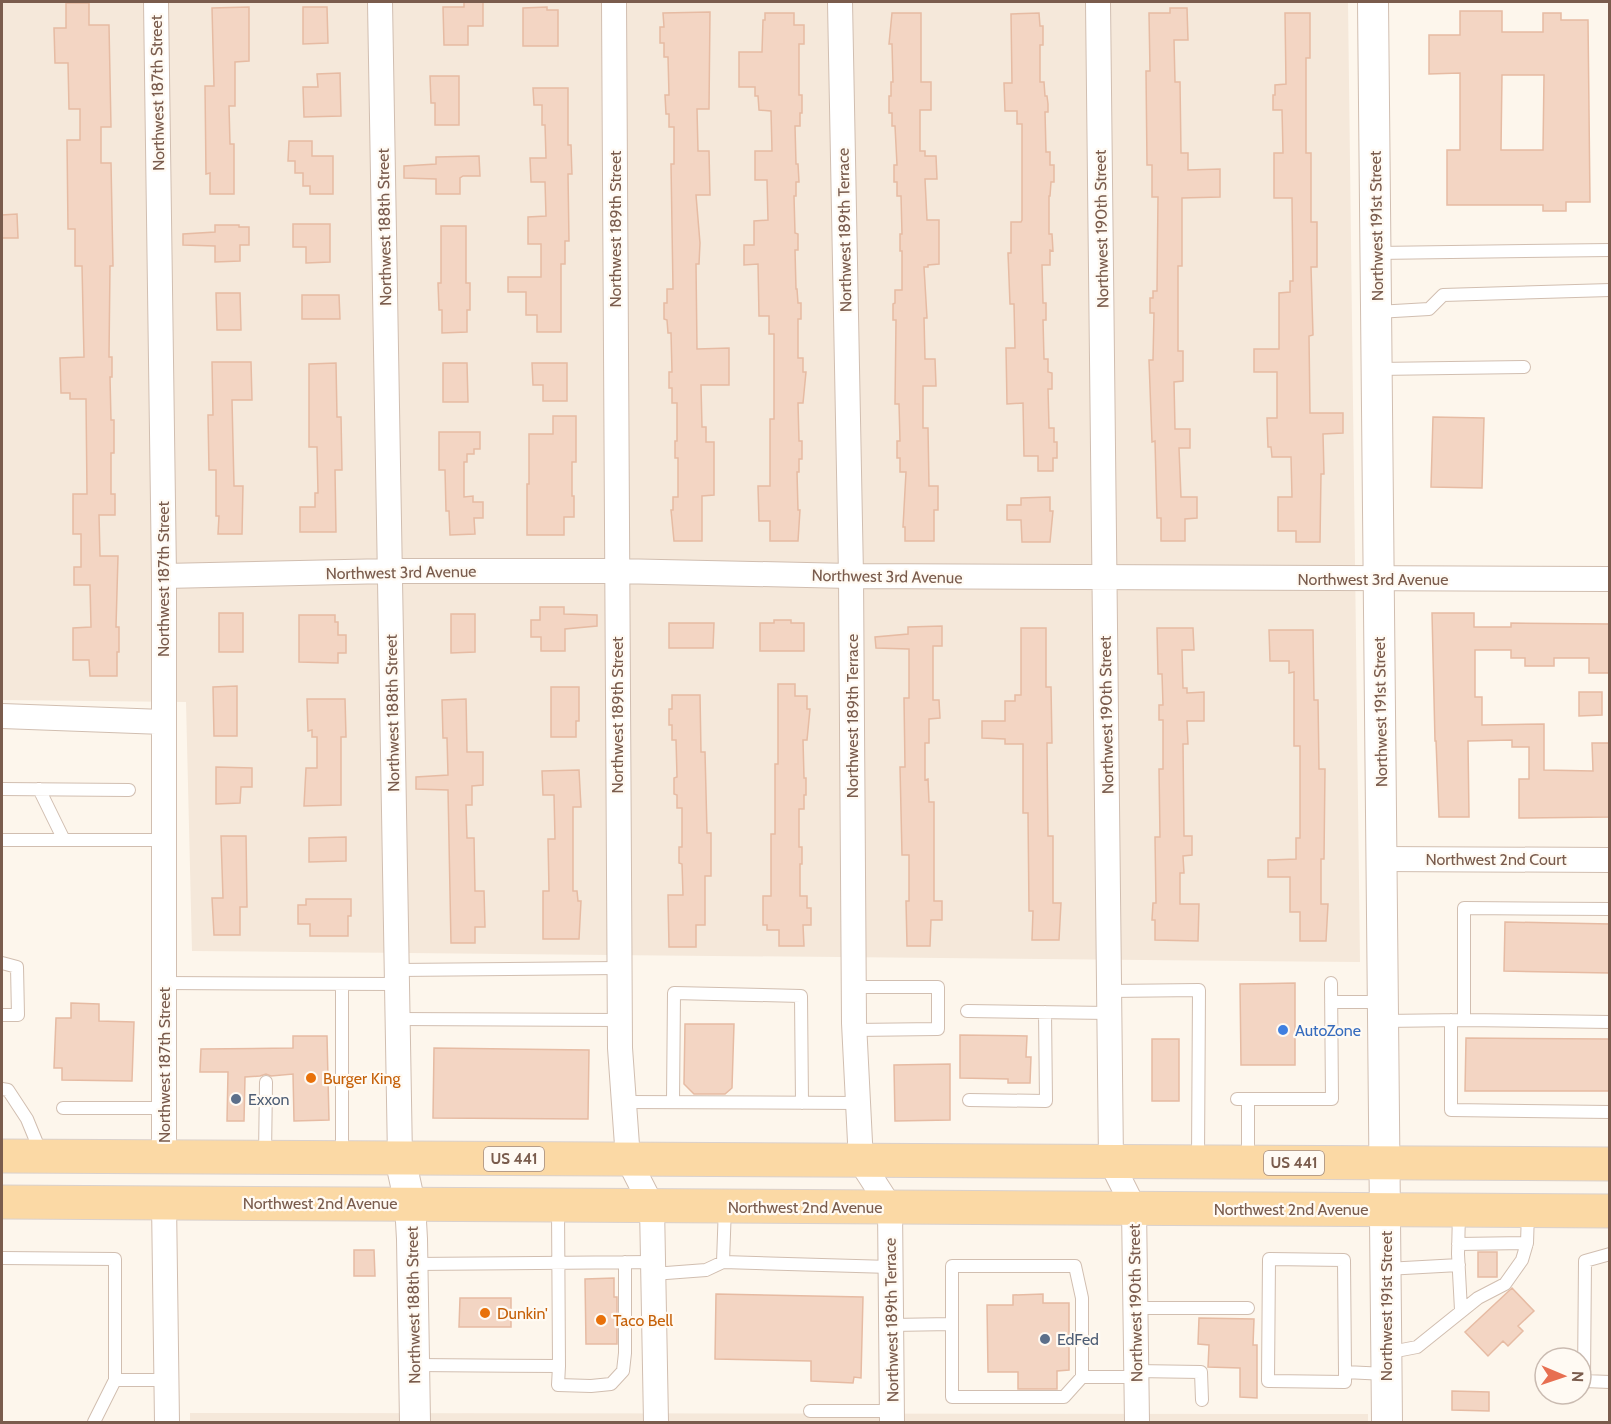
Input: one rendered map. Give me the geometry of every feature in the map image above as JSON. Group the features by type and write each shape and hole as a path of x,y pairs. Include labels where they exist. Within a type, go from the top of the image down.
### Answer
{"main road":[{"name":"US 441","path":"2,1156 1610,1164"},
{"path":"69,1202 74,1192 85,1187 146,1185 158,1179 164,1171 164,1156"},
{"name":"Northwest 2nd Avenue","path":"2,1202 1610,1211"}],"street":[{"name":"Northwest 187th Street","path":"156,2 164,576 164,1156"},
{"name":"Northwest 188th Street","path":"380,2 400,1158 410,1204 415,1422"},
{"name":"Northwest 189th Street","path":"614,2 620,1020 628,1160 652,1206 656,1422"},
{"name":"Northwest 189th Terrace","path":"840,2 852,576 854,1030 861,1162"},
{"name":"Northwest 190th Street","path":"1098,2 1111,1162 1134,1209 1137,1422"},
{"name":"Northwest 191st Street","path":"1373,2 1387,1422"},
{"name":"Northwest 3rd Avenue","path":"164,576 390,571 616,571 852,576 1610,579"},
{"path":"2,716 163,722"},
{"name":"Northwest 2nd Court","path":"1382,859 1610,860"},
{"path":"861,1162 890,1207"},
{"path":"164,1202 167,1422"},
{"name":"Northwest 189th Terrace","path":"890,1207 892,1417"}],"lane":[{"path":"1376,253 1610,250"},
{"path":"1376,312 1429,309 1443,295 1610,290"},
{"path":"1377,369 1524,367"},
{"path":"2,789 129,790"},
{"path":"39,789 64,840"},
{"path":"2,840 163,840"},
{"path":"1464,1020 1464,908 1610,909"},
{"path":"2,963 17,967 18,1015 2,1015"},
{"path":"164,983 342,984 397,977 619,968"},
{"path":"1248,1163 1243,1099 1332,1100 1331,983"},
{"path":"342,984 342,1158"},
{"path":"854,987 938,987 938,1029 854,1030"},
{"path":"967,1011 1045,1012 1109,1001 1199,990 1198,1162"},
{"path":"673,1102 674,993 801,996 802,1103"},
{"path":"1331,1002 1450,1020 1610,1022"},
{"path":"969,1100 1046,1101 1045,1012"},
{"path":"397,1019 620,1020"},
{"path":"1450,1020 1451,1110 1610,1112"},
{"path":"266,1082 266,1157"},
{"path":"2,1089 8,1090 27,1119 43,1156"},
{"path":"624,1102 859,1103"},
{"path":"63,1108 164,1108"},
{"path":"558,1205 558,1385 611,1384 623,1371 625,1262"},
{"path":"723,1262 725,1206"},
{"path":"1460,1210 1458,1244 1461,1310"},
{"path":"1345,1372 1386,1364 1417,1347 1461,1310 1505,1284 1522,1260 1527,1243 1528,1211"},
{"path":"1458,1244 1527,1243"},
{"path":"1610,1254 1585,1261 1584,1381 1610,1382"},
{"path":"2,1258 115,1259 115,1380 94,1422"},
{"path":"1269,1259 1344,1260 1345,1372 1345,1382 1268,1381 1269,1259"},
{"path":"413,1264 625,1262 653,1268 706,1270 723,1262 891,1267"},
{"path":"1385,1269 1459,1265"},
{"path":"952,1266 1075,1266 1082,1298 1082,1377 1064,1397 952,1397 952,1323 952,1266"},
{"path":"1134,1308 1248,1308"},
{"path":"891,1325 952,1323"},
{"path":"415,1365 559,1366"},
{"path":"1082,1377 1202,1372 1202,1400"},
{"path":"115,1380 166,1380"},
{"path":"810,1411 892,1417"}],"shaded area":[{"path":"2,2 1348,2 1360,962 192,951 186,702 2,700"},
{"path":"190,1413 1368,1414 1368,1422 190,1422"}],"building":[{"path":"464,2 483,2 483,26 468,26 468,45 444,45 443,7 464,7"},
{"path":"66,3 89,3 89,25 109,25 111,127 101,127 101,163 111,163 113,266 110,266 109,357 112,357 111,420 114,420 111,494 115,494 115,515 99,515 100,556 118,556 117,676 90,676 89,660 73,660 73,628 91,627 90,585 74,585 74,567 81,567 81,534 73,534 73,494 87,494 86,399 70,399 70,393 61,393 60,358 84,357 82,266 75,266 75,229 68,229 67,140 80,140 80,109 69,109 68,63 55,63 54,28 66,28"},
{"path":"249,7 249,61 235,62 235,106 229,106 230,144 234,144 234,194 210,194 210,173 206,174 205,86 214,86 212,8"},
{"path":"303,7 327,7 328,43 303,44"},
{"path":"547,7 547,10 558,10 558,46 523,46 523,8"},
{"path":"1170,8 1187,8 1188,40 1174,40 1175,82 1180,82 1181,153 1188,153 1188,170 1220,169 1220,197 1182,198 1182,266 1178,266 1178,351 1183,351 1183,381 1174,382 1175,429 1190,429 1190,448 1179,448 1181,497 1197,497 1197,518 1185,519 1185,541 1161,541 1161,518 1157,518 1155,441 1152,442 1149,360 1153,360 1154,313 1150,313 1150,298 1153,298 1153,291 1157,291 1158,197 1152,197 1152,165 1147,165 1146,71 1150,71 1149,13 1170,13"},
{"path":"1460,11 1502,11 1502,32 1543,32 1543,13 1561,13 1561,20 1588,20 1590,202 1566,202 1566,211 1543,211 1543,205 1447,205 1447,150 1460,150 1460,73 1429,74 1429,35 1460,35","holes":["1502,75 1544,75 1543,150 1501,150"]},
{"path":"710,12 709,109 697,109 698,151 709,151 710,195 696,195 700,243 699,264 696,264 697,349 729,348 729,385 701,385 702,427 706,427 706,442 714,442 714,495 702,496 702,541 674,541 671,510 673,510 673,497 678,497 678,458 675,458 677,403 672,403 672,388 669,388 669,372 672,372 671,333 668,333 667,320 664,319 664,303 667,303 667,289 673,289 671,164 674,164 674,127 669,127 669,114 666,114 665,95 669,95 668,57 664,57 664,43 660,43 660,27 664,27 663,13"},
{"path":"765,13 794,13 794,25 804,25 804,44 799,44 799,95 802,95 802,113 800,113 800,126 795,126 799,182 796,182 796,196 794,196 795,233 798,234 798,250 795,250 796,289 798,303 801,303 801,319 798,319 798,358 803,358 803,372 806,372 803,403 798,403 802,459 799,459 799,472 797,472 798,510 800,510 798,541 770,541 770,521 759,521 758,486 770,486 770,419 774,419 774,334 769,334 769,316 759,316 758,264 744,265 744,245 754,245 754,221 768,220 767,180 755,180 755,151 772,151 771,111 759,110 755,87 739,87 739,52 762,52"},
{"path":"892,13 921,13 921,82 931,82 931,110 920,110 920,151 925,151 925,156 936,156 937,179 925,179 927,220 939,220 939,264 924,267 927,318 924,318 925,359 935,359 936,386 923,386 923,428 928,428 929,486 938,486 938,510 934,510 934,541 905,541 905,527 903,527 906,472 900,472 900,458 897,458 897,441 900,441 899,404 895,404 896,320 893,320 893,304 895,303 895,290 902,290 900,234 902,234 901,196 897,196 897,182 894,182 894,165 897,165 895,126 892,126 892,113 889,113 889,96 891,96 891,82 893,82 892,44 889,44"},
{"path":"1039,13 1040,26 1043,26 1043,45 1040,45 1040,82 1044,82 1048,104 1048,112 1045,112 1046,152 1050,152 1050,165 1054,165 1054,182 1051,182 1049,196 1049,234 1052,234 1053,251 1050,250 1050,265 1042,265 1043,303 1046,303 1046,320 1043,320 1044,359 1048,359 1048,372 1052,373 1052,389 1048,389 1049,428 1054,428 1054,442 1057,442 1057,458 1053,458 1053,471 1038,471 1038,456 1024,456 1023,403 1007,404 1006,348 1015,348 1014,304 1010,304 1008,253 1011,253 1011,222 1022,220 1022,124 1017,124 1017,111 1005,111 1004,83 1012,83 1011,14"},
{"path":"1285,13 1310,13 1310,58 1306,58 1306,153 1311,153 1311,222 1317,222 1317,267 1311,267 1313,335 1309,336 1310,413 1343,413 1343,433 1323,434 1324,474 1321,474 1320,542 1296,542 1296,531 1278,531 1278,497 1292,497 1291,457 1272,457 1271,447 1268,447 1267,418 1277,418 1277,372 1254,372 1254,349 1279,349 1279,293 1290,292 1290,281 1293,281 1292,198 1274,198 1274,153 1283,153 1282,110 1273,110 1273,95 1275,95 1275,85 1286,84"},
{"path":"340,73 341,116 304,117 303,87 318,87 317,74"},
{"path":"430,76 459,76 459,125 435,125 435,103 431,103"},
{"path":"533,88 568,88 568,145 571,145 572,174 568,174 569,241 565,241 565,264 561,264 561,332 537,332 537,315 526,315 526,292 508,292 508,277 541,277 541,244 528,244 528,217 546,216 545,182 531,182 530,158 546,158 542,105 534,105"},
{"path":"289,141 312,141 312,156 333,156 333,194 310,194 310,186 303,186 303,173 295,173 295,161 288,161"},
{"path":"479,156 480,176 460,178 460,194 436,194 436,179 404,178 404,166 436,164 436,157"},
{"path":"17,214 18,238 2,238 2,215"},
{"path":"293,224 330,224 330,262 306,263 306,247 293,247"},
{"path":"215,225 249,227 249,245 240,245 240,261 215,262 215,246 183,245 183,234 215,232"},
{"path":"441,226 466,226 466,283 470,283 467,332 442,333 442,310 439,310 438,283 441,283"},
{"path":"216,293 240,293 241,330 217,330"},
{"path":"302,295 339,295 340,319 302,319"},
{"path":"212,362 251,362 252,400 232,400 234,486 243,486 242,534 218,534 216,470 209,470 208,415 213,415"},
{"path":"336,363 337,417 341,417 342,470 335,470 336,532 300,532 300,507 315,507 315,493 318,493 317,447 309,447 309,364"},
{"path":"443,363 467,363 468,402 443,402"},
{"path":"532,363 567,363 567,401 543,401 543,385 533,385"},
{"path":"553,416 576,416 576,462 572,462 574,517 564,517 564,535 527,535 529,434 553,434"},
{"path":"1433,417 1484,418 1482,488 1431,487"},
{"path":"439,432 480,432 480,449 474,449 474,454 467,454 467,462 464,462 464,497 473,496 473,502 483,502 483,518 474,518 475,534 450,535 449,511 446,511 445,470 439,470"},
{"path":"1050,497 1050,511 1053,511 1050,542 1022,542 1021,520 1007,520 1007,505 1021,505 1021,498"},
{"path":"540,607 564,607 564,614 597,615 597,626 565,629 565,651 541,651 541,637 531,637 531,620 540,620"},
{"path":"219,613 243,613 243,652 219,652"},
{"path":"1432,613 1474,613 1474,627 1511,627 1511,623 1610,624 1610,673 1589,673 1589,658 1554,658 1554,666 1525,666 1525,658 1511,658 1511,650 1475,650 1475,697 1482,697 1482,725 1544,724 1544,770 1593,771 1592,743 1610,743 1610,817 1519,818 1519,779 1529,779 1529,747 1512,747 1512,740 1468,741 1469,817 1439,817"},
{"path":"451,614 475,614 475,652 451,653"},
{"path":"299,615 335,615 335,622 338,622 338,635 346,635 346,653 338,653 338,663 299,662"},
{"path":"774,620 804,623 804,651 760,651 760,623 774,623"},
{"path":"669,623 714,623 713,648 669,648"},
{"path":"942,626 942,646 933,646 933,700 939,700 940,718 929,719 929,743 925,743 925,780 928,779 929,802 934,802 934,901 942,901 942,920 931,920 930,946 907,946 906,901 909,901 909,855 902,855 900,767 905,767 904,698 909,698 909,649 876,648 875,637 908,634 908,627"},
{"path":"1021,628 1046,628 1046,687 1051,687 1052,743 1047,743 1048,836 1053,836 1053,903 1061,903 1059,940 1032,940 1033,911 1029,911 1028,813 1023,813 1023,744 1005,744 1005,739 982,738 982,721 1005,721 1005,701 1015,701 1015,695 1021,695"},
{"path":"1157,628 1193,628 1194,650 1182,650 1183,688 1187,688 1187,693 1204,692 1204,721 1187,721 1188,744 1183,744 1184,836 1192,836 1192,855 1183,856 1184,873 1180,873 1180,904 1199,904 1198,941 1155,940 1155,920 1152,920 1153,903 1156,903 1155,837 1160,837 1159,769 1163,769 1163,720 1159,720 1159,705 1163,705 1162,674 1158,674"},
{"path":"1269,630 1313,630 1314,700 1318,700 1319,769 1325,769 1321,904 1328,904 1326,941 1300,941 1300,912 1290,912 1290,877 1268,877 1268,860 1296,859 1296,838 1300,838 1300,746 1294,746 1294,672 1289,673 1289,661 1270,661"},
{"path":"778,684 795,684 795,696 807,696 807,709 810,709 807,740 803,740 806,795 804,795 804,809 799,809 799,847 802,847 800,896 807,896 807,908 811,908 811,925 803,925 804,946 779,946 779,930 767,930 767,925 763,925 763,896 771,896 771,834 775,834"},
{"path":"237,686 237,736 214,736 213,687"},
{"path":"551,687 579,687 579,721 576,721 576,737 551,737"},
{"path":"1579,692 1602,692 1602,715 1579,716"},
{"path":"672,695 700,695 701,752 705,752 707,833 711,833 711,876 705,876 705,925 696,925 696,947 669,947 668,895 683,895 682,864 679,863 679,847 682,847 682,808 677,808 677,795 674,794 674,778 677,777 676,740 672,740 672,725 669,725"},
{"path":"307,699 345,699 346,737 341,737 341,805 304,806 306,768 317,768 317,737 312,737 312,730 308,731"},
{"path":"466,699 467,752 483,752 483,785 472,786 472,805 466,805 467,838 474,838 475,891 484,891 485,927 475,927 475,943 451,943 448,790 416,789 416,777 448,775 447,738 443,738 442,700"},
{"path":"216,767 252,768 252,787 241,787 240,803 216,804"},
{"path":"579,770 581,807 573,807 573,891 577,891 578,901 581,901 579,939 543,939 543,891 549,891 548,839 555,839 554,795 543,795 542,771"},
{"path":"221,836 246,836 247,907 240,907 240,935 214,935 212,898 223,898"},
{"path":"346,837 346,861 309,862 309,838"},
{"path":"306,899 351,899 348,936 310,936 310,924 298,924 298,905 306,905"},
{"path":"1505,922 1610,924 1610,973 1504,971"},
{"path":"1295,983 1295,1065 1241,1065 1240,984"},
{"path":"71,1003 99,1004 99,1021 134,1022 132,1081 62,1080 62,1068 54,1068 56,1018 71,1018"},
{"path":"685,1024 734,1024 732,1088 725,1094 694,1094 684,1084"},
{"path":"960,1035 1027,1036 1026,1057 1031,1057 1030,1083 1008,1083 1008,1079 960,1078"},
{"path":"293,1036 327,1036 329,1120 294,1121 293,1074 271,1076 266,1074 245,1077 244,1121 227,1121 228,1072 200,1072 201,1049 293,1048"},
{"path":"1466,1038 1610,1039 1610,1091 1465,1091"},
{"path":"1152,1039 1179,1039 1179,1101 1152,1101"},
{"path":"434,1048 589,1050 588,1119 433,1118"},
{"path":"950,1064 950,1120 895,1121 894,1065"},
{"path":"354,1250 374,1250 375,1276 354,1276"},
{"path":"1478,1252 1497,1252 1497,1277 1478,1277"},
{"name":"Taco Bell","path":"614,1278 614,1297 617,1297 617,1344 586,1344 585,1279"},
{"path":"1512,1288 1534,1311 1518,1326 1523,1331 1508,1346 1503,1341 1488,1356 1465,1332"},
{"path":"716,1294 863,1297 861,1378 854,1377 853,1383 811,1381 811,1361 715,1359"},
{"path":"1043,1294 1043,1303 1069,1303 1069,1370 1057,1371 1057,1389 1018,1389 1018,1372 988,1372 987,1305 1013,1305 1013,1295"},
{"name":"Dunkin'","path":"460,1298 511,1298 511,1327 459,1327"},
{"path":"1199,1318 1254,1319 1253,1345 1257,1345 1257,1398 1240,1397 1240,1368 1208,1367 1209,1345 1198,1344"},
{"path":"1452,1391 1489,1392 1489,1411 1452,1410"}],"place":[{"name":"AutoZone","path":"1283,1030"},
{"name":"Burger King","path":"311,1078"},
{"name":"Exxon","path":"236,1099"},
{"name":"Dunkin'","path":"485,1313"},
{"name":"Taco Bell","path":"601,1320"},
{"name":"EdFed","path":"1045,1339"}]}
